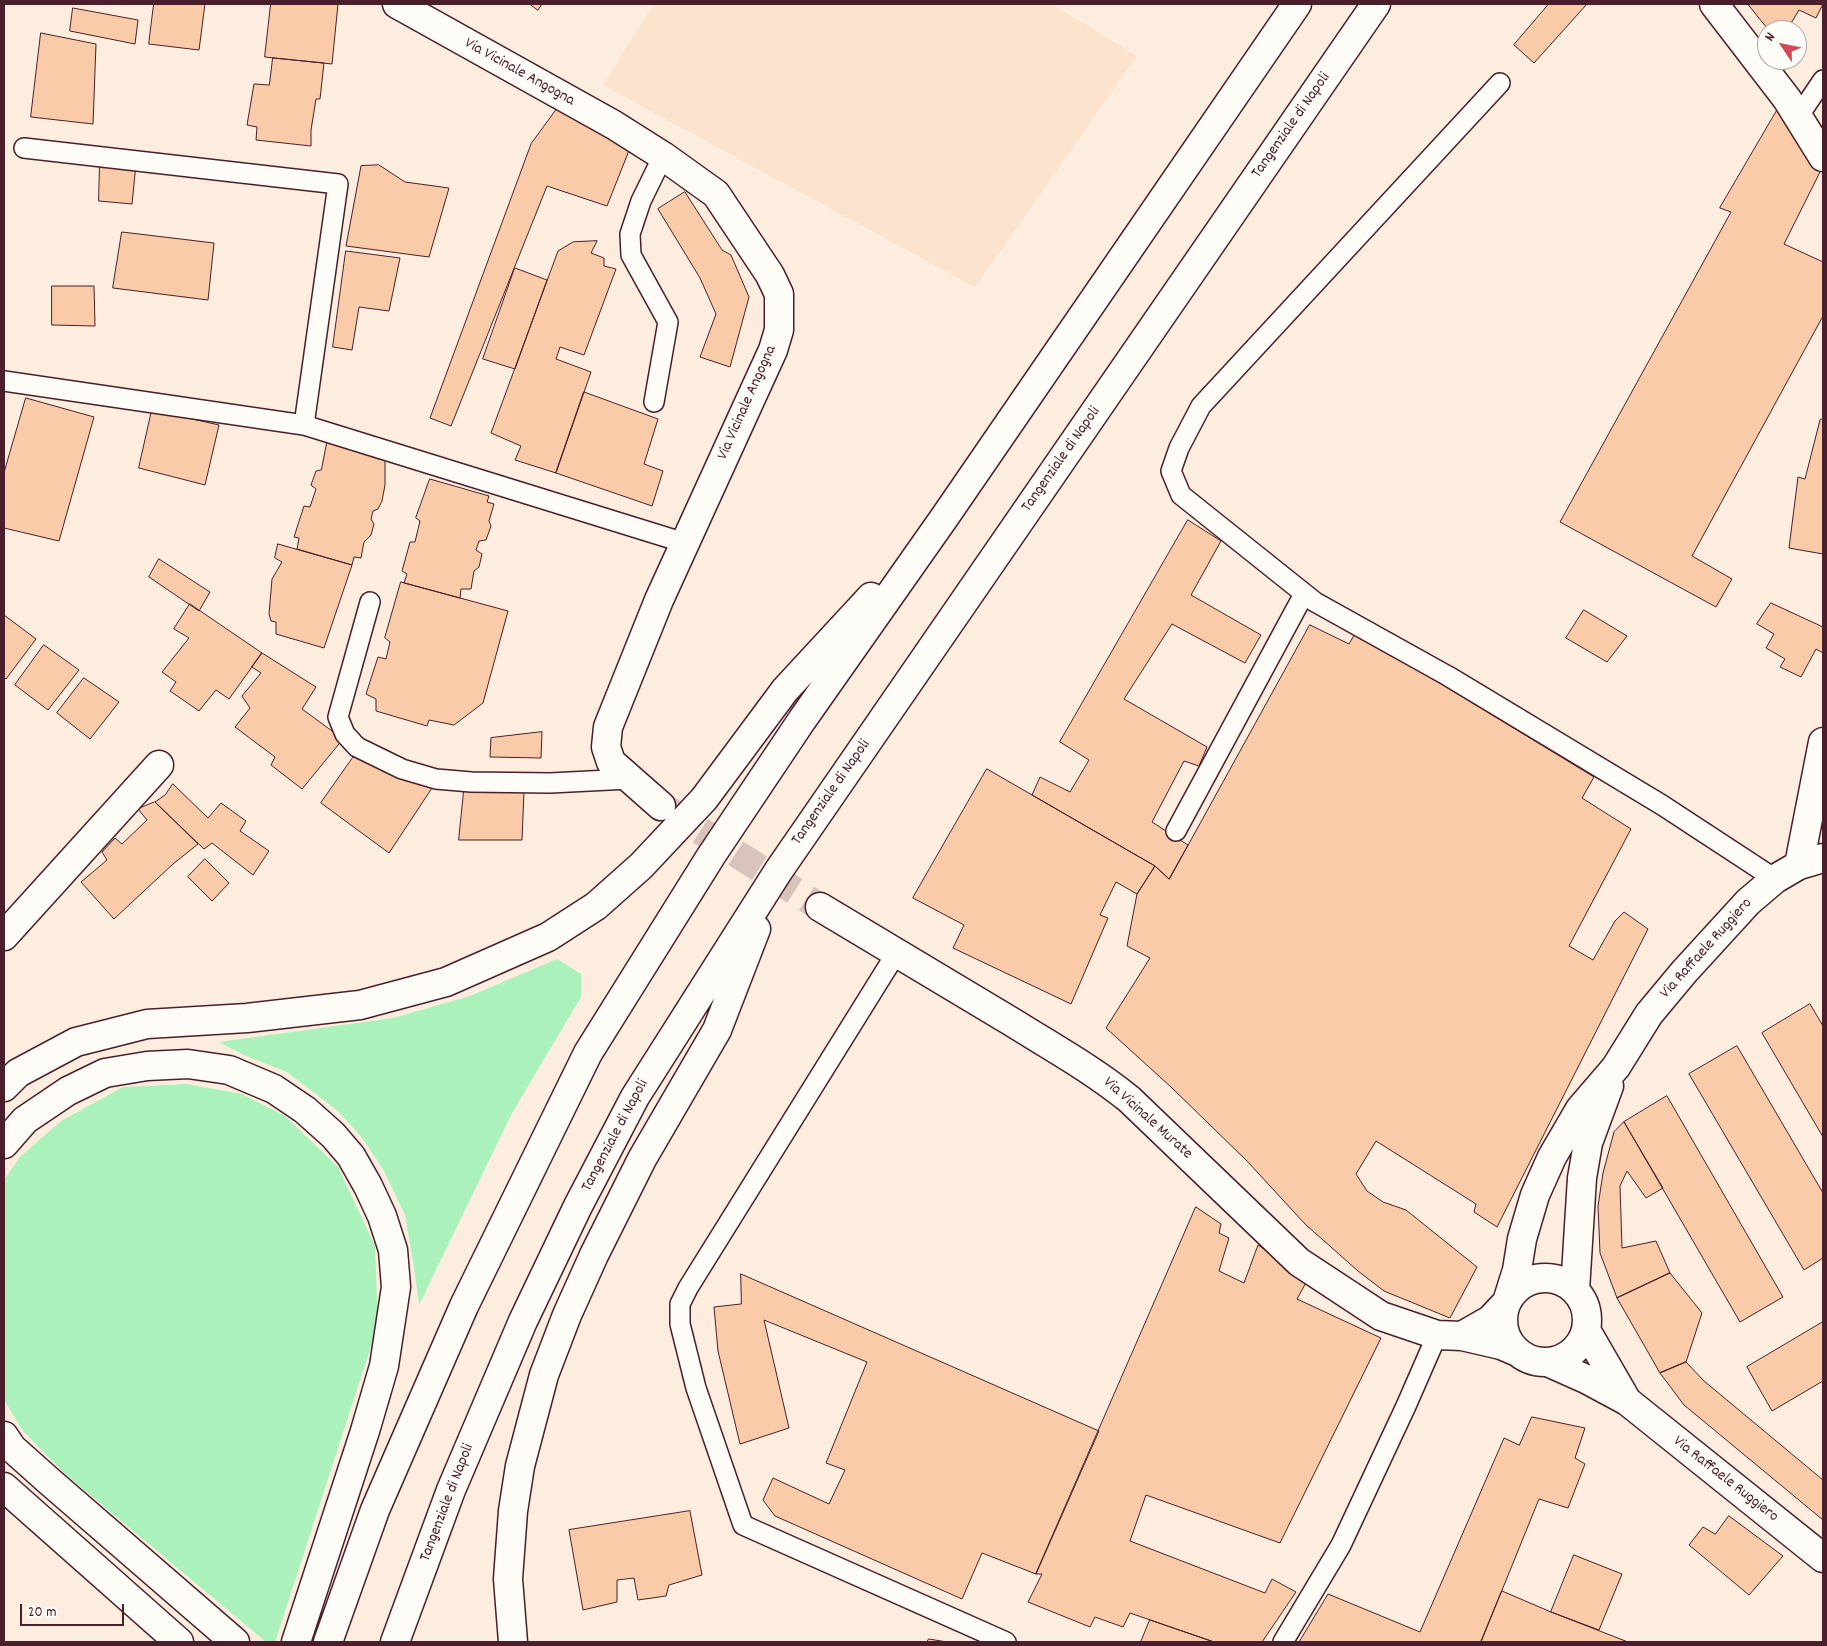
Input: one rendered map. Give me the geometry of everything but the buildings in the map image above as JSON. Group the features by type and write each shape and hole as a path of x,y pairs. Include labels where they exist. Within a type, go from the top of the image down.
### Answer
{"main road":[{"name":"Via Vicinale Angogna","path":"397,4 614,125 663,156 716,194 760,260 779,294 779,330 773,350 659,600 608,726 606,747 612,762 661,806"},
{"path":"328,1642 375,1510 460,1315 588,1053 711,856 802,720 944,518 1297,4"},
{"name":"Tangenziale di Napoli","path":"395,1642 454,1482 523,1321 578,1206 635,1097 779,870 1376,4"},
{"path":"1714,4 1787,99 1823,157"},
{"path":"4,1087 18,1073 76,1042 147,1024 247,1018 360,1005 446,982 548,937 596,906 641,866 704,799 785,690 944,518"},
{"path":"1811,862 1823,742"},
{"path":"4,936 159,765"},
{"name":"Via Raffaele Ruggiero","path":"1506,1302 1517,1270 1522,1239 1535,1195 1552,1157 1580,1109 1616,1067 1649,1014 1684,972 1748,902 1775,879 1811,862"},
{"path":"513,1642 508,1579 513,1511 520,1466 544,1374 571,1306 634,1176 717,1030 779,870"},
{"name":"Via Vicinale Murate","path":"820,907 1074,1059 1104,1079 1129,1099 1299,1262 1381,1316 1450,1336 1501,1344 1515,1351"},
{"path":"4,1144 25,1120 68,1091 106,1073 147,1066 188,1064 229,1070 274,1090 312,1116 333,1135 351,1156 382,1216 393,1250 396,1287 384,1366 366,1431 296,1642"},
{"name":"Via Raffaele Ruggiero","path":"1574,1290 1582,1178 1588,1143 1616,1067"},
{"path":"1450,1336 1490,1320 1516,1289 1530,1281 1546,1278 1561,1281 1574,1290 1583,1302 1588,1316 1582,1342 1574,1352 1563,1359 1550,1363 1531,1361 1515,1351 1508,1341 1503,1328 1506,1302"},
{"name":"Via Raffaele Ruggiero","path":"1586,1330 1627,1401"},
{"name":"Via Raffaele Ruggiero","path":"1550,1363 1586,1379 1627,1401 1823,1558"},
{"path":"4,1436 12,1448 229,1638"},
{"path":"4,1487 179,1642"}],"lane":[{"path":"1798,117 1823,80"},
{"path":"1500,83 1201,406 1179,448 1171,471 1181,495 1315,602 1448,676 1662,805 1775,879"},
{"path":"24,148 338,184 304,424"},
{"path":"654,402 668,322 631,255 630,234 641,201 663,156"},
{"path":"4,381 304,424 685,543"},
{"path":"1176,832 1304,594"},
{"path":"370,602 338,717 345,734 358,746 402,769 436,779 471,782 550,783 629,779"},
{"path":"897,952 688,1288 680,1304 680,1324 696,1388 743,1525 1006,1642"},
{"path":"1283,1642 1341,1545 1406,1406 1450,1336"}],"shaded area":[{"path":"654,4 1052,4 1137,56 975,287 603,85"}],"green space":[{"path":"557,959 581,974 581,997 512,1113 419,1305 405,1215 383,1169 362,1138 338,1111 287,1072 246,1056 219,1042 393,1018 470,996"},
{"path":"186,1084 242,1094 285,1116 338,1167 375,1246 378,1325 275,1642 266,1642 65,1474 23,1431 4,1400 4,1180 20,1157 61,1121 123,1087"}],"tunnel":[{"path":"665,808 820,907"}]}
